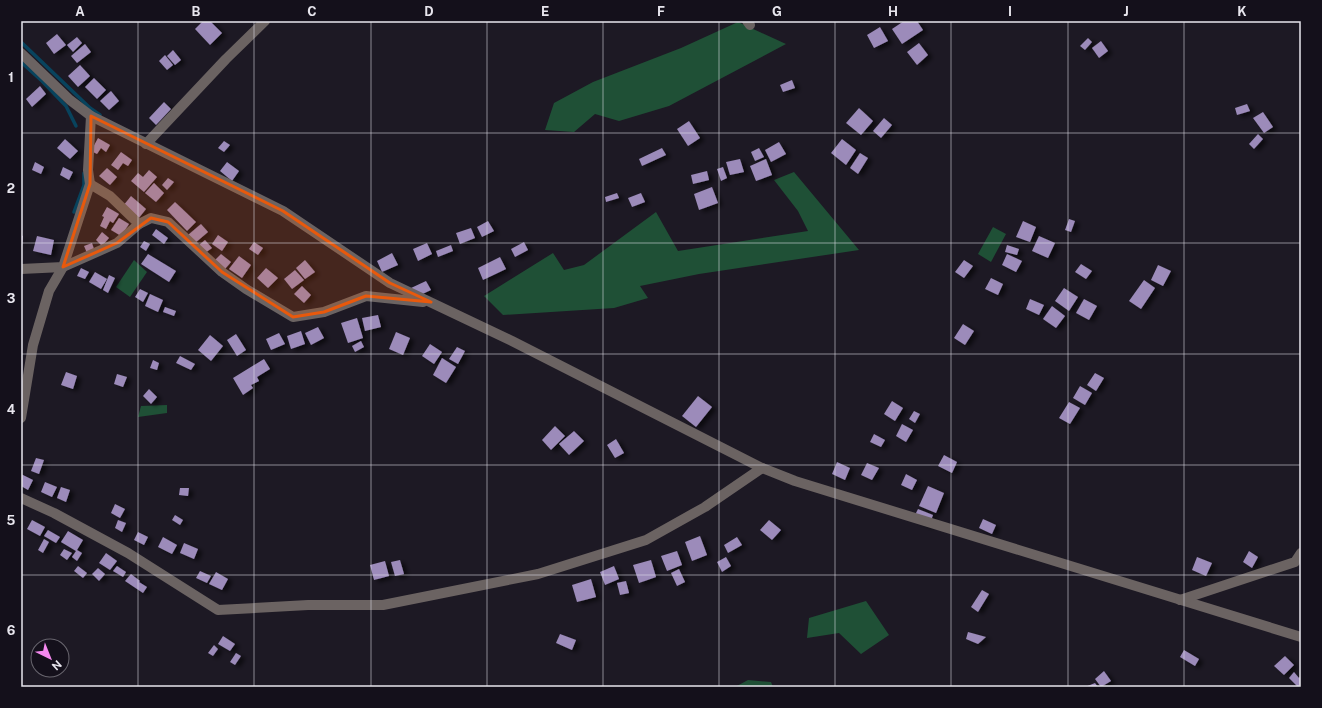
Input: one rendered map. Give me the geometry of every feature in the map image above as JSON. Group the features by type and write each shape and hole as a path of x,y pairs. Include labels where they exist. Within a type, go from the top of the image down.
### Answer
{"street":[{"path":"146,144 226,59 265,21"},
{"path":"21,53 70,100 91,116 283,211 390,283 512,341 762,468 795,481 1301,637"},
{"path":"21,418 33,345 49,291 63,267 90,184 88,170 91,116"},
{"path":"90,184 110,196 139,224"},
{"path":"21,269 63,267 117,243 139,224 151,218 168,222 222,272 246,289 293,316 324,312 366,296 431,302"},
{"path":"21,498 54,513 128,553 218,610 308,605 383,605 538,574 646,540 706,507 762,468"},
{"path":"1180,600 1295,562 1301,553"}],"highlighted area":[{"path":"91,116 283,211 390,283 431,302 366,296 324,312 293,317 222,272 168,222 151,218 117,243 63,267 90,184"}],"green space":[{"path":"738,22 786,44 669,106 619,121 595,114 574,132 545,130 554,103 593,82 681,48"},
{"path":"794,172 859,250 699,274 640,286 648,298 614,308 503,315 484,296 553,253 564,270 584,265 656,212 678,251 808,231 798,211 774,180"},
{"path":"993,227 1006,234 991,262 978,254"},
{"path":"134,260 147,272 130,297 116,287"},
{"path":"167,405 167,413 138,417 141,406"},
{"path":"866,601 889,635 861,654 839,633 807,638 809,618"},
{"path":"748,680 771,682 773,687 735,687"}],"building":[{"path":"203,21 210,21 222,33 210,45 195,29"},
{"path":"904,21 917,21 923,30 902,44 892,29"},
{"path":"880,27 888,41 874,48 867,35"},
{"path":"57,34 66,45 54,54 46,43"},
{"path":"77,37 82,43 73,52 67,45"},
{"path":"1088,38 1092,42 1085,50 1080,46"},
{"path":"1101,41 1108,51 1099,58 1092,48"},
{"path":"919,43 928,55 917,65 907,52"},
{"path":"85,44 91,52 77,63 71,56"},
{"path":"173,50 181,60 175,65 167,56"},
{"path":"165,55 173,65 167,70 159,61"},
{"path":"80,65 90,76 78,87 68,76"},
{"path":"94,78 106,90 97,99 85,87"},
{"path":"792,80 795,88 783,92 780,85"},
{"path":"40,86 46,94 32,107 26,99"},
{"path":"111,91 119,101 109,110 100,101"},
{"path":"164,102 171,109 156,125 149,118"},
{"path":"1247,104 1250,111 1237,115 1235,108"},
{"path":"859,108 873,121 861,135 846,123"},
{"path":"1263,112 1273,127 1264,133 1253,118"},
{"path":"884,118 892,125 881,138 873,131"},
{"path":"689,121 700,138 688,146 677,129"},
{"path":"1258,134 1263,139 1254,149 1249,144"},
{"path":"98,138 110,145 106,152 101,148 97,154 91,151"},
{"path":"65,139 78,151 70,159 57,148"},
{"path":"842,139 856,150 846,165 831,153"},
{"path":"224,141 230,145 224,152 218,148"},
{"path":"779,142 786,154 771,162 765,150"},
{"path":"662,148 666,155 642,166 639,159"},
{"path":"759,148 764,157 755,161 751,152"},
{"path":"121,152 132,160 128,166 123,163 118,170 111,165"},
{"path":"860,153 868,158 858,174 850,168"},
{"path":"740,159 744,172 730,175 726,162"},
{"path":"766,159 772,175 756,181 750,166"},
{"path":"35,162 44,167 41,174 32,170"},
{"path":"227,162 239,171 232,181 220,171"},
{"path":"63,167 73,172 69,180 60,175"},
{"path":"723,167 727,178 721,181 717,169"},
{"path":"107,168 117,177 110,185 99,176"},
{"path":"149,170 157,177 144,192 131,181 138,173 143,177"},
{"path":"707,171 709,180 693,184 691,175"},
{"path":"168,178 174,182 167,190 162,185"},
{"path":"154,183 164,193 156,202 145,193"},
{"path":"712,187 718,203 699,210 694,194"},
{"path":"617,193 619,198 606,202 605,197"},
{"path":"641,193 645,202 632,207 628,198"},
{"path":"131,196 146,209 138,219 123,206"},
{"path":"175,202 196,222 187,231 167,210"},
{"path":"107,207 119,214 113,223 110,221 106,229 100,226 104,217 102,216"},
{"path":"119,218 129,224 121,236 111,230"},
{"path":"1069,219 1075,221 1071,232 1065,230"},
{"path":"488,221 494,231 482,237 477,227"},
{"path":"1023,221 1036,227 1030,242 1016,237"},
{"path":"201,224 208,232 195,243 188,235"},
{"path":"471,228 475,238 460,244 456,233"},
{"path":"156,229 168,238 164,244 152,235"},
{"path":"102,232 109,238 102,246 96,240"},
{"path":"21,235 23,236 22,246 21,246"},
{"path":"218,235 228,242 222,251 212,244"},
{"path":"37,236 54,240 51,255 33,251"},
{"path":"1039,236 1055,243 1048,258 1032,251"},
{"path":"205,240 212,248 205,253 198,246"},
{"path":"144,241 150,244 146,251 140,247"},
{"path":"254,242 263,248 258,255 249,249"},
{"path":"524,242 528,250 515,257 511,249"},
{"path":"92,243 94,249 87,253 84,246"},
{"path":"427,243 432,254 418,261 413,249"},
{"path":"451,245 453,251 438,257 436,251"},
{"path":"1007,245 1019,249 1017,255 1005,252"},
{"path":"392,253 398,265 382,272 377,261"},
{"path":"148,254 176,271 169,282 141,264"},
{"path":"221,254 231,262 225,269 215,260"},
{"path":"1007,254 1022,261 1016,272 1002,265"},
{"path":"239,256 251,265 242,278 229,269"},
{"path":"500,257 506,269 483,280 478,268"},
{"path":"305,260 315,272 305,279 296,268"},
{"path":"964,260 973,266 964,278 955,272"},
{"path":"1081,264 1092,271 1086,279 1075,272"},
{"path":"1158,265 1171,271 1163,286 1151,280"},
{"path":"81,268 89,272 85,279 77,276"},
{"path":"266,268 278,278 268,288 257,278"},
{"path":"295,270 304,280 292,289 284,279"},
{"path":"95,272 107,279 101,289 89,282"},
{"path":"109,275 115,278 108,293 103,290"},
{"path":"991,278 1003,284 998,295 985,289"},
{"path":"1144,280 1155,288 1141,309 1129,301"},
{"path":"426,281 431,290 416,297 411,288"},
{"path":"302,286 311,295 304,303 294,294"},
{"path":"1064,288 1078,297 1069,311 1055,301"},
{"path":"140,289 148,293 143,302 135,297"},
{"path":"150,294 163,300 158,312 145,306"},
{"path":"1030,299 1044,305 1039,315 1026,309"},
{"path":"1084,299 1097,306 1089,320 1076,313"},
{"path":"1052,306 1065,316 1056,328 1043,319"},
{"path":"165,307 176,311 174,316 163,312"},
{"path":"378,315 381,327 365,331 362,318"},
{"path":"357,318 363,338 348,343 341,323"},
{"path":"963,324 974,331 965,345 954,338"},
{"path":"318,327 324,338 311,345 305,333"},
{"path":"301,331 305,344 291,349 287,336"},
{"path":"396,332 410,338 403,355 389,349"},
{"path":"279,333 285,344 271,350 266,339"},
{"path":"236,334 246,350 237,356 227,340"},
{"path":"210,335 223,346 211,361 198,350"},
{"path":"361,341 364,347 355,352 352,346"},
{"path":"430,344 442,352 434,364 422,356"},
{"path":"457,347 465,351 458,364 449,359"},
{"path":"180,356 195,364 191,370 176,363"},
{"path":"442,358 456,367 446,383 433,375"},
{"path":"264,359 270,369 257,377 259,381 251,385 253,388 243,395 233,378"},
{"path":"153,360 159,363 157,370 150,368"},
{"path":"66,372 77,376 73,389 61,385"},
{"path":"1095,373 1104,378 1096,391 1087,385"},
{"path":"117,374 127,377 123,387 114,384"},
{"path":"1080,386 1092,393 1085,405 1073,398"},
{"path":"149,389 157,397 151,404 143,396"},
{"path":"698,396 712,407 696,427 682,416"},
{"path":"892,401 903,408 895,421 884,414"},
{"path":"1069,402 1080,408 1070,424 1059,418"},
{"path":"914,411 920,414 915,423 909,419"},
{"path":"902,424 913,430 906,442 896,436"},
{"path":"555,426 565,436 551,450 542,440"},
{"path":"574,431 584,441 569,455 559,444"},
{"path":"874,434 885,440 881,447 870,442"},
{"path":"616,439 624,453 615,458 607,445"},
{"path":"944,455 957,462 952,473 938,466"},
{"path":"36,458 44,460 39,474 31,471"},
{"path":"837,462 850,468 845,480 832,474"},
{"path":"867,463 879,468 872,480 861,475"},
{"path":"21,474 33,480 28,490 21,486"},
{"path":"906,474 917,480 912,490 901,485"},
{"path":"45,482 57,487 52,497 41,492"},
{"path":"928,486 944,493 936,513 919,506"},
{"path":"61,487 70,490 66,502 57,498"},
{"path":"180,488 189,488 188,496 179,495"},
{"path":"115,504 125,509 120,518 111,513"},
{"path":"918,509 933,515 929,526 913,519"},
{"path":"175,515 183,520 180,525 172,520"},
{"path":"983,519 996,525 992,534 979,528"},
{"path":"32,520 45,527 40,536 27,529"},
{"path":"118,520 126,523 122,532 115,528"},
{"path":"769,520 781,530 772,540 760,530"},
{"path":"48,530 60,537 56,543 44,536"},
{"path":"68,531 83,540 77,550 82,553 77,561 72,557 76,551 61,542"},
{"path":"138,532 148,537 144,545 134,540"},
{"path":"700,536 707,555 692,561 685,542"},
{"path":"163,537 177,545 172,554 158,547"},
{"path":"737,537 742,545 728,553 724,545"},
{"path":"44,539 49,542 43,553 38,550"},
{"path":"184,543 198,549 194,559 180,553"},
{"path":"64,549 72,553 67,560 60,555"},
{"path":"677,551 682,565 667,571 661,556"},
{"path":"1249,551 1258,557 1252,568 1243,562"},
{"path":"106,553 117,561 110,570 99,563"},
{"path":"726,557 731,566 722,572 717,562"},
{"path":"1197,557 1212,563 1206,576 1192,570"},
{"path":"400,560 404,574 395,576 391,562"},
{"path":"651,560 656,577 639,583 633,565"},
{"path":"385,561 389,576 374,580 370,565"},
{"path":"78,566 87,573 83,578 74,571"},
{"path":"117,566 126,572 123,577 113,571"},
{"path":"614,566 619,579 605,585 600,572"},
{"path":"98,568 105,574 99,581 92,574"},
{"path":"679,569 685,582 677,586 671,573"},
{"path":"200,571 211,576 207,583 196,578"},
{"path":"216,572 228,579 222,590 209,584"},
{"path":"131,574 147,587 143,593 125,581"},
{"path":"591,579 596,597 577,602 572,585"},
{"path":"626,581 629,593 620,595 617,583"},
{"path":"982,590 989,594 978,612 971,607"},
{"path":"968,632 986,637 978,644 966,639"},
{"path":"560,634 576,640 572,650 556,643"},
{"path":"223,636 235,644 230,651 218,644"},
{"path":"214,645 218,649 213,656 208,653"},
{"path":"1184,650 1199,659 1195,666 1180,657"},
{"path":"236,653 241,656 235,665 230,662"},
{"path":"1285,656 1294,665 1284,675 1274,666"},
{"path":"1104,671 1111,681 1101,687 1095,679"},
{"path":"1294,672 1299,678 1301,676 1301,683 1298,687 1289,678"},
{"path":"1095,683 1098,687 1085,687"}],"waterway":[{"path":"21,42 90,108 100,115"},
{"path":"21,62 66,106 76,126"},
{"path":"74,212 84,185 84,173"}]}
